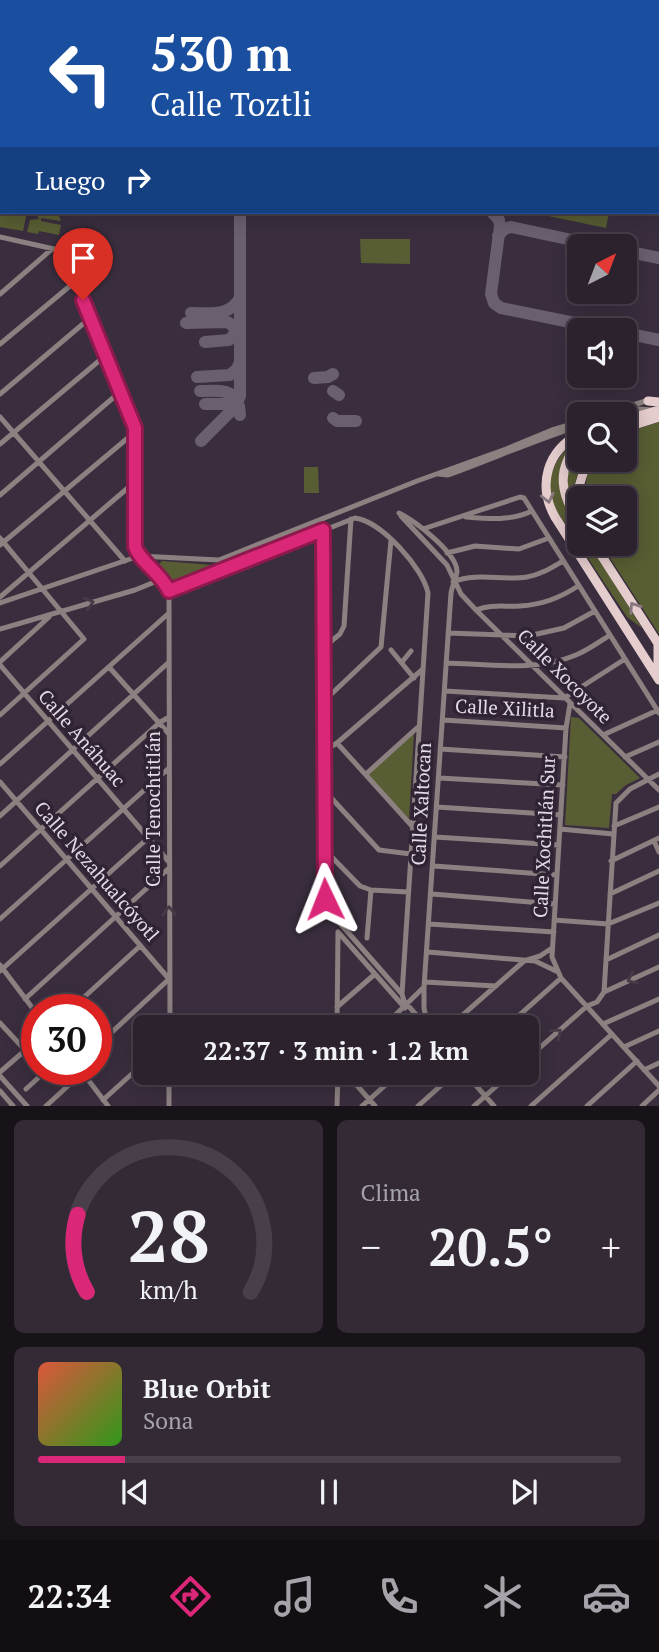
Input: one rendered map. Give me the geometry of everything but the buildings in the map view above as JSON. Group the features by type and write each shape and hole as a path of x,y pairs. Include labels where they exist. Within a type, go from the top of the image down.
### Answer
{"main road":[{"path":"648,401 658,409"},
{"path":"637,413 658,409"},
{"path":"637,421 658,409"},
{"path":"567,446 556,452 548,468 548,501 555,517 658,679"},
{"path":"567,461 563,482 567,502"},
{"path":"602,556 657,642 658,679"},
{"path":"624,623 657,642"}],"street":[{"path":"0,244 3,238 63,251 121,391 135,432 135,547 139,556 162,579 169,591 351,519 369,521 391,540 382,643 375,654 324,701"},
{"path":"0,294 52,248"},
{"path":"0,344 76,281"},
{"path":"0,394 90,318"},
{"path":"0,444 106,355"},
{"path":"0,495 121,391"},
{"path":"637,404 648,401"},
{"path":"0,416 125,561"},
{"path":"0,603 139,556 219,560 552,430 567,427"},
{"path":"0,715 81,642 83,636 1,542 135,432"},
{"path":"0,597 136,481"},
{"path":"423,529 523,497 658,711 603,735"},
{"path":"324,509 327,517"},
{"path":"464,517 518,518 532,511"},
{"name":"Calle Xocoyote","path":"453,582 457,573 456,566 447,553 423,529 399,513 447,565 453,582 476,610 659,790"},
{"path":"323,648 340,634 344,626 351,519"},
{"path":"323,530 325,899 338,920 402,994 406,1006"},
{"path":"447,553 475,546 519,549 549,538"},
{"name":"Calle Xaltocan","path":"391,540 416,565 424,577 428,593 402,994"},
{"path":"453,582 470,576 525,577 542,573 563,561"},
{"path":"0,629 162,579"},
{"name":"Calle Xaltocan","path":"426,1015 425,984 453,582"},
{"path":"476,610 492,605 534,606 578,586"},
{"name":"Calle Tenochtitlán","path":"169,591 170,1015"},
{"path":"448,633 528,636 554,631 595,611"},
{"path":"0,764 169,613"},
{"path":"0,664 52,614"},
{"path":"446,663 532,666 575,655 610,635"},
{"path":"391,650 414,678"},
{"path":"402,662 411,652"},
{"path":"445,691 564,698 625,660"},
{"path":"0,816 169,663"},
{"name":"Calle Anáhuac","path":"0,664 169,866"},
{"path":"109,667 169,734"},
{"path":"324,751 337,743 423,669"},
{"name":"Calle Xochitlán Sur","path":"556,971 552,948 566,728 570,704"},
{"path":"0,866 159,723 169,717"},
{"name":"Calle Xilitla","path":"443,720 566,728"},
{"path":"366,774 418,727"},
{"path":"625,757 659,742"},
{"path":"337,743 412,826"},
{"path":"440,749 565,757"},
{"path":"0,919 169,768"},
{"path":"604,992 616,803 620,797 659,774"},
{"path":"439,778 563,785"},
{"name":"Calle Nezahualcóyotl","path":"0,782 169,979"},
{"path":"324,790 379,850 411,855"},
{"path":"437,807 561,815"},
{"path":"614,827 659,807"},
{"path":"560,829 613,834"},
{"path":"436,837 559,845"},
{"path":"21,994 1,969 148,839"},
{"path":"611,861 657,840 659,852"},
{"path":"323,848 356,883 371,890 408,892"},
{"path":"31,994 169,866"},
{"path":"433,866 557,875"},
{"path":"610,894 659,871"},
{"path":"367,938 371,890"},
{"path":"432,894 555,904"},
{"path":"554,920 608,924 659,903"},
{"path":"429,924 554,932"},
{"path":"337,1015 338,932 415,1015"},
{"path":"606,960 659,935"},
{"path":"88,994 140,946"},
{"path":"463,1015 524,961 540,957 552,948"},
{"path":"428,952 543,963 556,971 659,1088 642,1106"},
{"path":"539,1048 587,1006 597,1002 604,992 659,967"},
{"path":"337,1007 375,974"},
{"path":"519,1015 561,978"},
{"path":"112,1032 169,979"},
{"path":"396,1015 425,984 496,986"},
{"path":"603,1024 659,999"},
{"path":"0,1023 21,1046"},
{"path":"624,1047 659,1031"},
{"path":"531,1106 612,1034"},
{"path":"21,1054 0,1074 27,1106"},
{"path":"587,1106 637,1061"},
{"path":"645,1070 659,1063"},
{"path":"103,1100 133,1073"},
{"path":"26,1089 30,1085"},
{"path":"46,1106 67,1085"},
{"path":"92,1085 107,1106"},
{"path":"169,1085 169,1106"},
{"path":"337,1106 338,1085"},
{"path":"356,1085 375,1106"},
{"path":"362,1106 386,1085"},
{"path":"418,1106 442,1085"},
{"path":"475,1085 494,1106"},
{"path":"474,1106 498,1085"},
{"path":"0,1091 13,1106"}],"green space":[{"path":"0,214 27,214 23,231 0,227"},
{"path":"37,214 58,214 61,221 41,218 41,221 61,225 59,235 39,231 38,234 27,232 30,220 39,219"},
{"path":"539,214 609,214 606,228"},
{"path":"360,239 410,239 410,264 361,263"},
{"path":"659,422 659,634 609,556 637,556 637,486 586,486 588,472 637,472 637,429"},
{"path":"567,449 567,461 560,479 567,509 567,527 552,504 549,487 552,471"},
{"path":"304,467 318,467 319,493 304,493"},
{"path":"569,472 578,472 575,486 568,486"},
{"path":"587,556 597,556 642,628 627,617"},
{"path":"162,561 224,566 173,586 157,567"},
{"path":"571,717 579,718 640,778 612,794 609,828 565,825"},
{"path":"414,733 409,819 367,774"}],"taxiway":[{"path":"201,441 234,408 240,396 240,214"},
{"path":"494,214 500,226 491,294 494,303 501,308 567,321"},
{"path":"498,236 504,229 511,227 567,239"},
{"path":"637,253 659,258"},
{"path":"191,313 225,311 240,298"},
{"path":"186,323 227,322 240,337"},
{"path":"205,342 229,340 240,328"},
{"path":"637,335 659,340"},
{"path":"197,377 230,375 240,362"},
{"path":"314,378 333,374"},
{"path":"200,391 228,392 236,399 240,415"},
{"path":"333,391 339,395"},
{"path":"205,404 226,404 238,395"},
{"path":"333,418 337,421 356,421"}],"route":[{"path":"83,300 135,428 135,547 139,556 157,571 169,591 323,530 325,899"}]}
